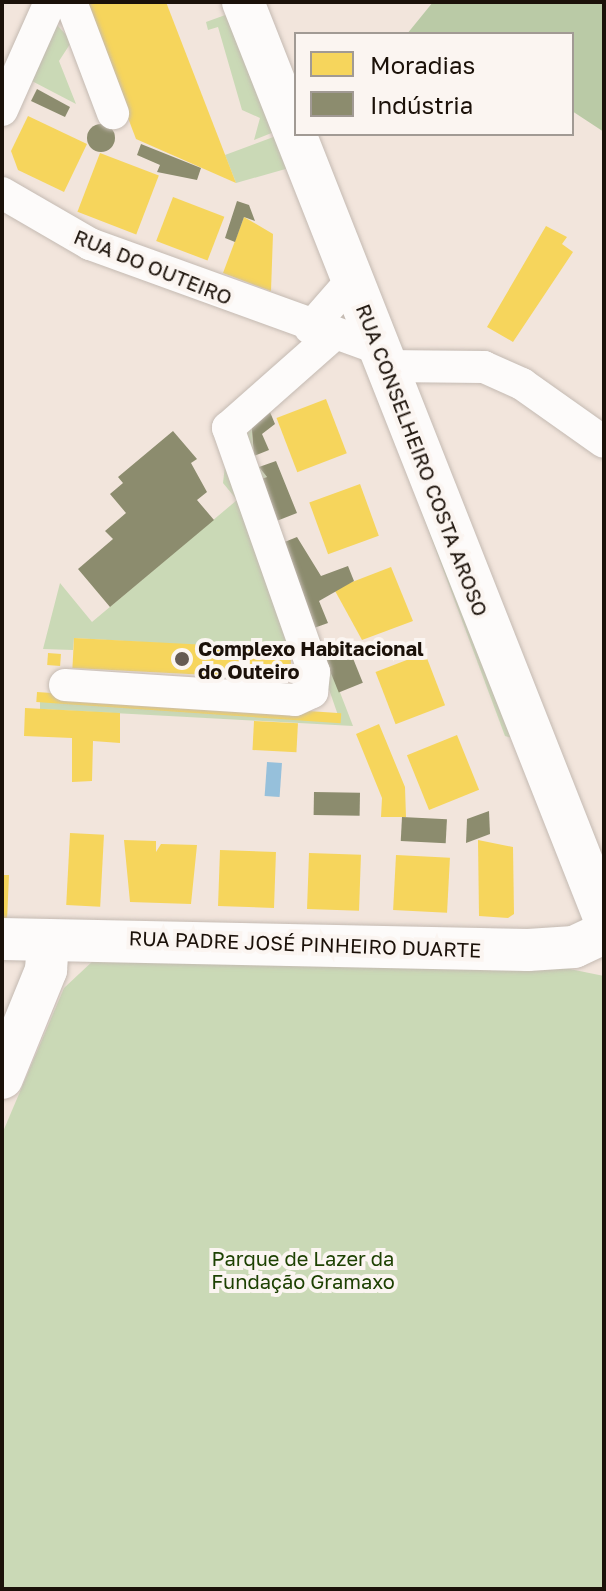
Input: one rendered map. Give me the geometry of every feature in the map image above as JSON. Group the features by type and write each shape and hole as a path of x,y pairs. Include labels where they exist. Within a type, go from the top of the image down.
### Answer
{"main road":[{"name":"RUA CONSELHEIRO COSTA AROSO","path":"243,2 294,132"},
{"name":"RUA CONSELHEIRO COSTA AROSO","path":"296,136 604,917"},
{"name":"RUA PADRE JOSÉ PINHEIRO DUARTE","path":"2,939 528,950 574,947 604,933"},
{"path":"2,1078 46,970 48,940"}],"street":[{"path":"2,110 50,2"},
{"path":"71,2 113,113"},
{"name":"RUA DO OUTEIRO","path":"2,193 90,244 382,357 484,367 522,384 604,442"},
{"path":"65,685 295,700 312,692 314,672 228,428 321,332 352,280"}],"green space":[{"path":"433,2 604,2 604,132 574,112 574,32 409,32"},
{"path":"228,14 274,132 254,140 260,118 242,110 218,27 208,30 206,22"},
{"path":"57,25 72,41 59,61 76,104 30,80"},
{"path":"276,136 289,168 236,183 225,155"},
{"path":"251,419 254,460 267,477 258,480 353,726 40,709 40,701 340,721 241,436"},
{"path":"226,457 292,651 74,638 73,650 43,649 60,583 92,622 237,500 223,483"},
{"path":"412,486 512,738 505,736"},
{"name":"Parque de Lazer da Fundação Gramaxo","path":"95,959 555,966 604,976 604,1589 2,1589 2,1134 64,988"}],"water":[{"path":"267,762 282,763 280,797 265,796"}],"building: Moradias":[{"path":"84,2 166,2 236,183 136,139"},
{"path":"28,116 87,144 64,192 18,170 11,151"},
{"path":"100,153 159,176 136,234 77,212"},
{"path":"173,197 224,217 208,261 156,241"},
{"path":"244,217 273,234 271,291 223,273"},
{"path":"546,226 567,237 562,244 573,252 513,342 487,327"},
{"path":"326,399 347,453 297,472 277,418"},
{"path":"360,484 379,536 328,554 309,502"},
{"path":"391,567 413,621 362,640 334,589"},
{"name":"Complexo Habitacional do Outeiro","path":"74,638 292,649 290,679 72,668"},
{"path":"48,653 61,654 60,666 47,665"},
{"path":"425,653 445,705 396,724 376,672"},
{"path":"37,692 341,713 341,723 36,702"},
{"path":"25,708 120,713 120,743 93,741 92,781 72,782 72,738 24,736"},
{"path":"254,721 298,723 296,752 252,750"},
{"path":"379,724 405,787 406,817 381,817 382,798 356,734"},
{"path":"457,735 479,790 429,810 407,755"},
{"path":"70,833 104,835 100,907 66,905"},
{"path":"124,840 156,841 156,852 161,844 197,845 191,904 130,902"},
{"path":"478,840 513,847 514,914 508,918 479,916"},
{"path":"220,850 276,852 274,908 218,906"},
{"path":"309,853 361,855 359,911 307,909"},
{"path":"396,855 450,858 447,913 393,910"},
{"path":"2,875 9,875 7,921 2,921"}],"building: Indústria":[{"path":"37,89 70,107 65,117 31,101"},
{"path":"101,124 111,128 115,138 111,148 101,152 91,148 87,138 91,128"},
{"path":"141,144 201,168 197,180 157,172 160,165 137,155"},
{"path":"237,201 249,205 255,221 244,217 235,242 225,238"},
{"path":"267,405 275,424 262,434 269,450 254,456 251,418"},
{"path":"173,431 197,459 191,463 207,492 197,500 214,520 110,607 78,569 113,539 105,531 126,513 110,494 123,483 118,477"},
{"path":"276,461 297,513 274,522 258,480 267,477 259,467"},
{"path":"297,537 321,576 348,566 354,581 319,601 328,623 314,628 282,543"},
{"path":"346,641 363,683 339,692 322,651"},
{"path":"314,792 360,793 360,816 314,815"},
{"path":"489,811 490,834 466,843 467,819"},
{"path":"402,817 447,819 446,843 401,841"}],"place":[{"name":"Complexo Habitacional do Outeiro","path":"182,659"}]}
